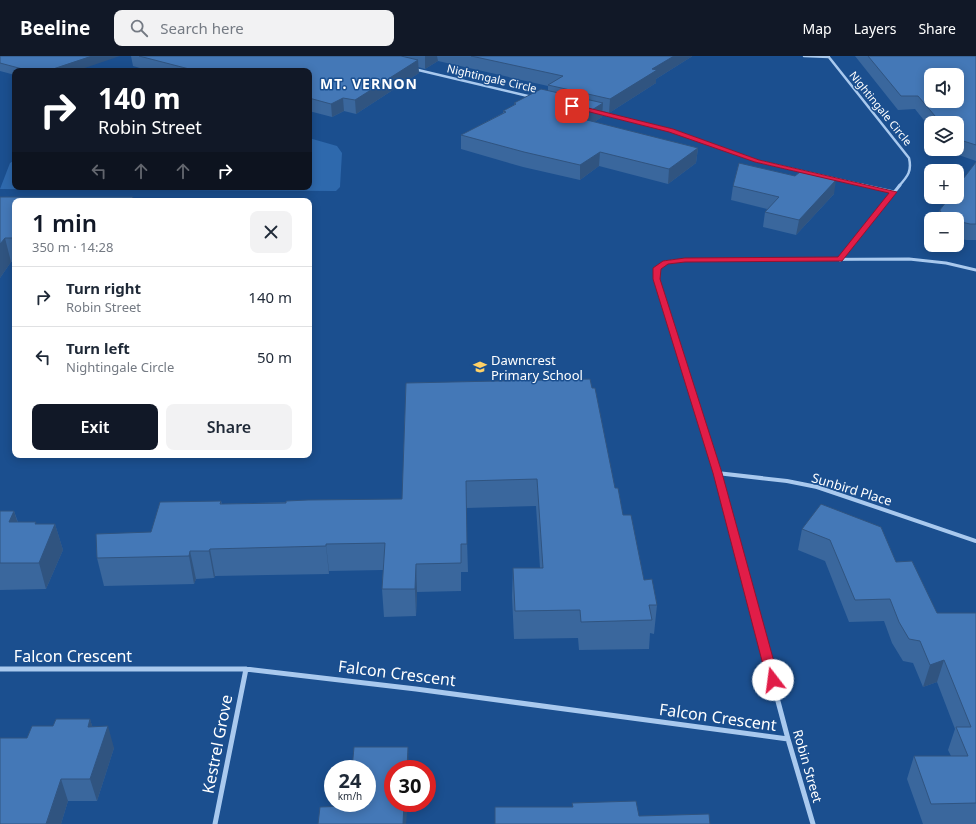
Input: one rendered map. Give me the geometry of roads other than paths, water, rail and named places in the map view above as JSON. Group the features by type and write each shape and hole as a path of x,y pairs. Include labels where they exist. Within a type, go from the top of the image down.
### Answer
{"street":[{"path":"804,56 828,56"},
{"name":"Nightingale Circle","path":"828,56 909,158 911,167 909,175 840,260"},
{"name":"Nightingale Circle","path":"409,68 536,97"},
{"path":"597,112 671,130 758,161 894,192"},
{"path":"840,260 909,259 946,262 976,270"},
{"name":"Robin Street","path":"813,824 788,739 717,473 657,279 657,268 666,262 685,260 840,260"},
{"name":"Sunbird Place","path":"717,473 787,481 817,487 976,541"},
{"name":"Falcon Crescent","path":"0,669 246,669 416,689 788,739"},
{"name":"Kestrel Grove","path":"215,824 246,669"}],"place":[{"name":"Dawncrest Primary School","path":"480,367"}],"district":[{"name":"MT. VERNON","path":"369,83"}]}
